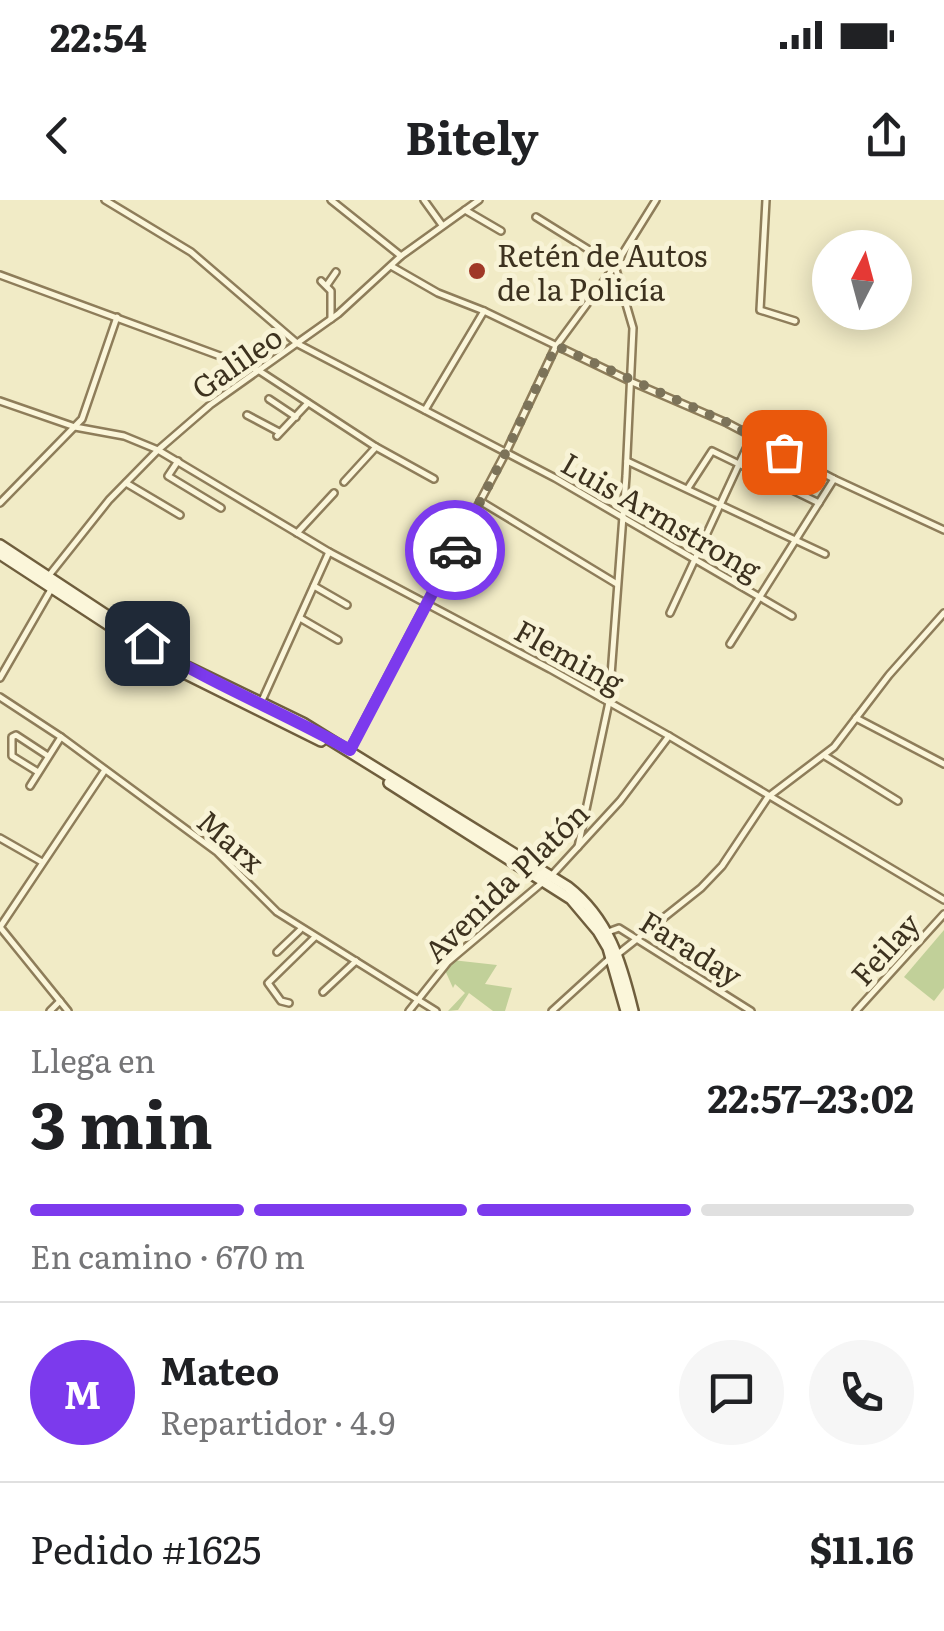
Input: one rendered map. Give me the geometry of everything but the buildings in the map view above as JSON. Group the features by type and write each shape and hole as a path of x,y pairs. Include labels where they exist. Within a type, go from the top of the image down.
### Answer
{"main road":[{"path":"0,545 49,584"},
{"path":"0,554 178,666 348,753 590,906 608,932 630,1011"},
{"path":"548,879 585,914 614,956"}],"street":[{"name":"Luis Armstrong","path":"105,200 191,252 298,344 506,452 792,616"},
{"path":"331,200 401,256"},
{"path":"424,200 442,226"},
{"name":"Galileo","path":"0,678 66,550 158,450 210,405 331,319 401,256 479,200"},
{"path":"348,753 506,452 556,346 616,266 656,200"},
{"path":"766,200 760,310 794,321"},
{"path":"465,210 501,232"},
{"path":"536,217 616,266 633,328 609,702 578,846"},
{"path":"391,266 438,294 484,311 944,530"},
{"path":"331,319 333,301 324,283 336,272"},
{"path":"0,275 258,370 376,447 434,479"},
{"path":"425,410 484,311"},
{"path":"0,503 82,419 117,317"},
{"path":"270,399 296,417"},
{"name":"Fleming","path":"0,402 74,427 124,436 158,450 329,552 669,736 944,900"},
{"path":"248,415 278,434 308,403"},
{"path":"670,614 752,436"},
{"path":"344,482 376,447"},
{"path":"688,488 708,452 716,452 819,504"},
{"path":"178,461 169,476 221,508"},
{"path":"627,461 825,554"},
{"path":"730,644 834,480"},
{"path":"126,482 180,515"},
{"path":"297,533 334,492"},
{"path":"480,501 616,584"},
{"path":"260,707 329,552"},
{"path":"314,586 347,604"},
{"path":"552,1011 701,888 722,866 768,797 824,756 944,613"},
{"path":"300,618 338,640"},
{"name":"Marx","path":"0,697 217,852 277,912 436,1011"},
{"path":"856,718 944,764"},
{"path":"38,772 12,756 12,736 16,734 48,756"},
{"name":"Avenida Platón","path":"409,1011 448,962 548,879 620,802 669,736"},
{"path":"30,786 60,737"},
{"path":"824,756 898,801"},
{"path":"929,756 944,756"},
{"path":"68,1011 0,927 105,770"},
{"path":"0,838 42,862"},
{"name":"Feilay","path":"856,1011 944,914"},
{"name":"Faraday","path":"608,932 619,928 751,1011"},
{"path":"277,952 301,929"},
{"path":"289,1004 281,1001 268,982 314,937"},
{"path":"323,992 356,962"},
{"path":"50,1011 60,1001"}],"green space":[{"path":"944,930 944,988 934,1001 904,977"},
{"path":"452,960 497,965 485,984 512,988 505,1011 493,1011 469,993 458,1010 448,1011 465,993 455,984 453,988 444,968"}],"way so far":[{"path":"455,550 556,346 784,452"}],"place":[{"name":"Retén de Autos de la Policía","path":"477,271"}],"route":[{"path":"147,643 350,750 455,550"}]}
